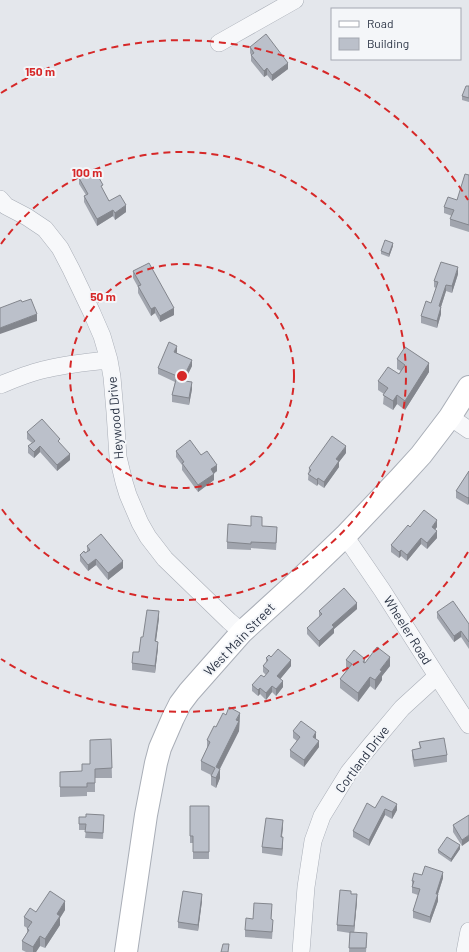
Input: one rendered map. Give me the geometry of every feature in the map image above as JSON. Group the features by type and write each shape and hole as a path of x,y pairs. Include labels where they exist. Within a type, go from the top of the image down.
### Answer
{"street":[{"path":"219,42 296,0"},
{"name":"Heywood Drive","path":"0,199 6,206 27,217 45,230 60,248 102,336 112,377 118,458 128,494 140,523 164,559 223,616 242,632"},
{"path":"0,385 22,376 46,369 109,360"},
{"name":"West Main Street","path":"126,952 146,815 156,763 160,748 180,704 242,632 345,536 411,467 450,417 469,387"},
{"path":"450,417 469,430"},
{"name":"Wheeler Road","path":"345,536 382,590 469,726"},
{"name":"Cortland Drive","path":"301,952 306,887 313,841 322,816 349,772 370,746 402,708 437,676"},
{"path":"465,952 469,931"}],"building":[{"path":"266,34 288,63 272,75 267,68 264,71 251,55 254,53 250,47"},
{"path":"466,86 469,86 469,98 462,96"},
{"path":"94,169 103,185 101,186 109,201 120,195 126,205 115,213 113,210 97,219 84,196 88,194 79,178"},
{"path":"465,174 469,175 469,225 450,219 454,210 444,207 448,197 457,200"},
{"path":"385,240 393,243 389,254 381,251"},
{"path":"441,262 458,267 452,286 446,285 439,306 441,307 437,321 421,316 426,301 431,303 438,282 434,281"},
{"path":"149,263 174,308 160,316 155,307 151,309 138,286 141,285 133,271"},
{"path":"31,299 37,314 0,328 0,308 21,300 22,302"},
{"path":"169,342 177,346 174,352 192,360 187,370 185,381 192,382 189,398 172,395 177,376 158,368"},
{"path":"405,347 429,363 405,401 397,395 393,401 383,395 388,388 378,381 388,367 399,374 405,365 397,359"},
{"path":"42,419 60,439 58,441 70,454 57,465 40,446 34,452 28,446 35,441 27,432"},
{"path":"332,436 346,446 336,459 339,461 324,482 318,478 317,480 308,474 311,470 309,468"},
{"path":"190,440 201,455 207,451 217,465 211,469 214,474 198,485 182,463 184,462 176,451"},
{"path":"469,471 469,497 468,498 456,491"},
{"path":"424,510 437,520 432,527 437,531 427,543 421,538 407,555 401,550 399,552 391,545 408,525 410,527"},
{"path":"251,516 262,517 262,526 277,527 276,543 251,542 251,544 227,542 228,524 251,526"},
{"path":"101,534 123,561 108,573 96,559 88,565 80,555 84,551 85,553 90,550 87,546"},
{"path":"344,588 357,603 332,625 334,627 319,641 307,628 322,614 319,611"},
{"path":"453,601 469,624 469,642 461,631 454,636 437,612"},
{"path":"147,610 159,611 155,641 158,642 155,666 132,663 133,652 139,652"},
{"path":"377,647 390,657 380,670 382,671 375,680 370,677 358,693 340,679 352,664 346,660 354,650 365,659 363,662 365,663"},
{"path":"278,649 291,660 277,676 283,681 276,689 272,686 266,693 260,688 258,690 252,685 261,675 264,677 269,671 263,666 268,660 266,658 269,655 271,657"},
{"path":"229,707 240,713 236,720 239,721 216,767 220,769 216,778 211,776 215,768 201,761 210,742 207,740 214,726 216,727 223,713 226,715"},
{"path":"301,721 316,732 313,737 319,741 304,760 290,750 300,737 293,731"},
{"path":"444,738 447,755 414,760 412,750 421,748 419,742"},
{"path":"111,739 112,768 95,769 95,783 87,783 87,787 60,787 60,772 82,771 82,764 90,764 90,740"},
{"path":"382,796 397,804 392,812 385,809 369,840 353,831 367,803 375,808"},
{"path":"190,806 209,806 209,852 193,852 193,836 190,836"},
{"path":"86,814 104,815 103,833 85,832 86,824 79,824 79,817 86,817"},
{"path":"469,815 469,835 462,840 453,825"},
{"path":"266,818 283,820 281,837 283,837 282,849 262,847"},
{"path":"447,837 460,845 451,859 438,850"},
{"path":"425,866 443,872 436,894 438,894 430,917 413,911 420,889 412,887 414,873 422,875"},
{"path":"340,890 351,891 351,894 357,894 354,926 337,925"},
{"path":"50,891 65,901 57,914 60,916 45,939 40,936 33,947 22,941 32,922 24,917 30,908 36,912"},
{"path":"183,891 202,894 198,925 178,922"},
{"path":"254,903 272,904 272,932 245,930 246,918 253,919"},
{"path":"350,932 367,933 366,948 349,948"},
{"path":"223,944 229,944 228,952 221,952"}]}
